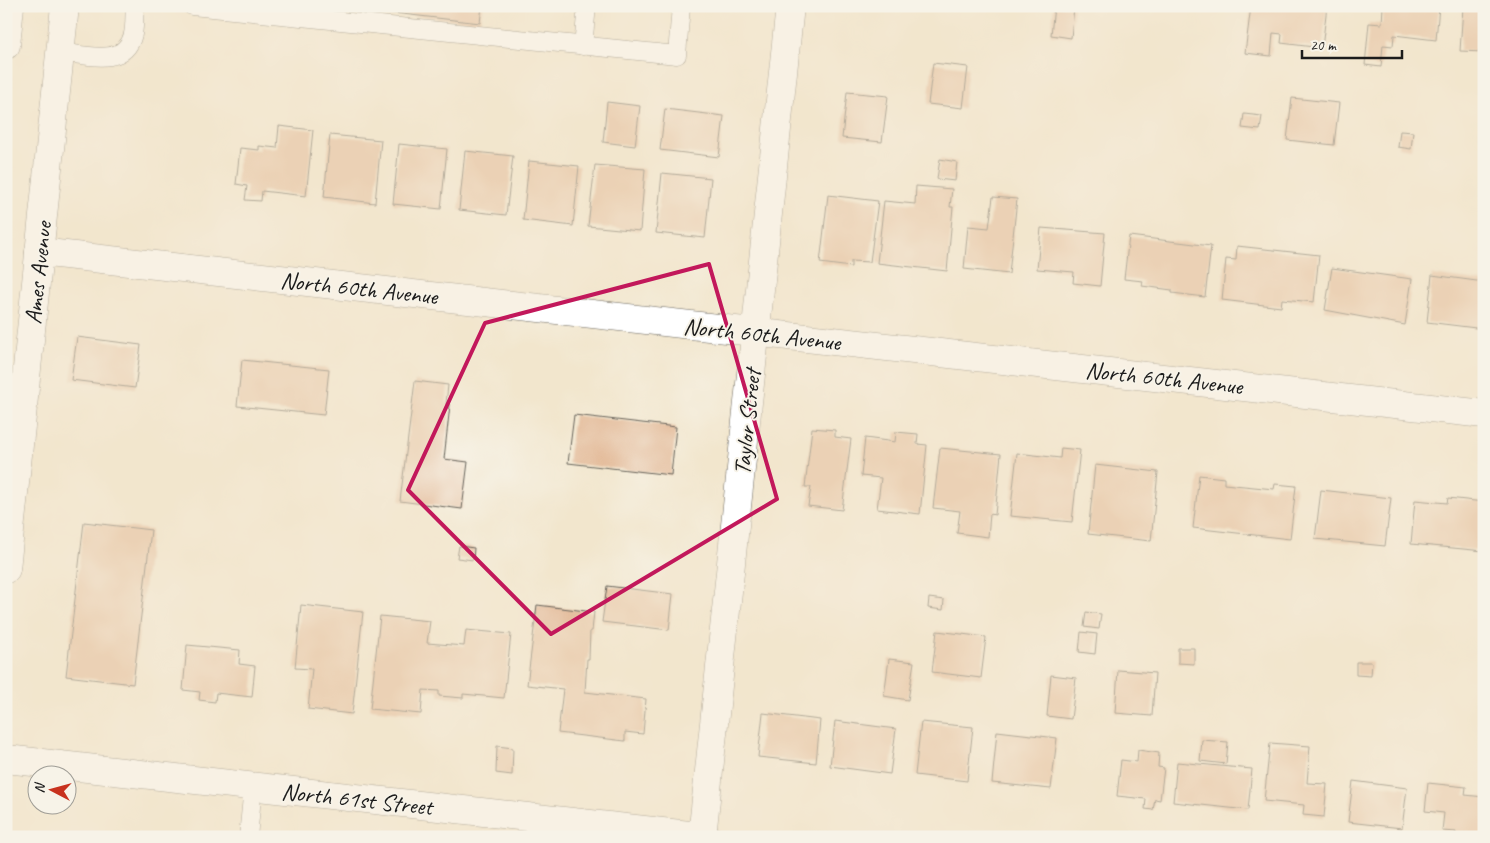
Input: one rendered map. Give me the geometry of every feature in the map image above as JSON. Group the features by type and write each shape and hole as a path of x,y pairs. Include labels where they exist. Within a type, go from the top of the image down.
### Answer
{"street":[{"path":"6,43 10,6"},
{"name":"Ames Avenue","path":"6,569 64,6"},
{"name":"Taylor Street","path":"702,836 756,334 760,270 790,6"},
{"name":"North 60th Avenue","path":"40,252 756,334 1484,414"},
{"name":"North 61st Street","path":"6,759 708,837"}],"lane":[{"path":"60,52 113,58 125,51 133,34 135,6"},
{"path":"192,6 303,12 583,46 676,55 681,6"},
{"path":"583,46 587,6"},
{"path":"248,837 253,787"}],"highlighted area":[{"path":"709,264 777,499 551,634 408,490 485,323"}],"building":[{"path":"376,6 482,6 480,23 376,11"},
{"path":"1054,6 1074,7 1071,38 1051,35"},
{"path":"1251,6 1327,6 1322,48 1281,43 1282,34 1273,33 1271,56 1245,53"},
{"path":"1383,6 1439,6 1436,40 1394,35 1393,46 1383,45 1381,67 1365,65 1369,23 1382,24"},
{"path":"1463,7 1484,8 1484,52 1460,51"},
{"path":"933,63 968,67 963,108 928,104"},
{"path":"847,92 888,96 882,142 842,138"},
{"path":"1292,98 1339,103 1334,145 1287,140"},
{"path":"607,102 640,106 635,146 603,142"},
{"path":"665,109 724,116 719,157 660,150"},
{"path":"1244,114 1262,116 1260,130 1242,128"},
{"path":"279,126 313,130 306,196 262,191 261,201 245,200 247,186 236,184 240,148 259,150 259,146 277,148"},
{"path":"1400,131 1413,132 1411,149 1398,147"},
{"path":"330,135 381,140 375,203 324,197"},
{"path":"399,144 447,149 441,209 393,204"},
{"path":"465,151 513,156 506,215 459,210"},
{"path":"940,159 957,162 955,181 937,179"},
{"path":"529,161 579,166 573,226 523,220"},
{"path":"595,165 645,169 640,231 588,226"},
{"path":"662,173 711,178 705,238 656,233"},
{"path":"916,186 952,189 950,207 953,207 947,271 877,263 884,201 915,204"},
{"path":"828,195 878,201 870,262 851,261 851,267 820,263"},
{"path":"993,197 1017,199 1009,274 964,269 968,226 989,228"},
{"path":"1041,228 1105,233 1100,286 1073,283 1074,272 1037,269"},
{"path":"1129,236 1211,246 1205,297 1172,293 1172,290 1142,286 1143,281 1124,279"},
{"path":"1237,246 1319,255 1314,302 1282,299 1281,307 1222,300 1226,259 1236,260"},
{"path":"1332,268 1412,279 1405,325 1325,310"},
{"path":"1432,275 1484,282 1484,329 1427,322"},
{"path":"77,337 141,345 135,388 71,380"},
{"path":"242,360 329,369 324,415 237,406"},
{"path":"415,381 448,385 446,404 450,405 444,459 468,462 462,509 400,501"},
{"path":"574,415 676,427 671,475 568,463"},
{"path":"812,428 835,430 835,437 851,439 842,510 808,506 811,487 805,487"},
{"path":"896,432 918,434 917,444 927,445 920,514 877,509 881,478 861,476 865,438 895,442"},
{"path":"940,448 1001,454 995,515 990,514 988,537 957,533 960,511 933,508"},
{"path":"1061,448 1080,450 1072,522 1010,516 1017,453 1060,458"},
{"path":"1095,465 1158,472 1151,541 1088,534"},
{"path":"1199,475 1224,478 1224,484 1274,489 1275,484 1296,486 1290,539 1193,528"},
{"path":"1321,490 1391,498 1385,546 1315,539"},
{"path":"1448,498 1484,502 1484,551 1411,544 1415,500 1447,503"},
{"path":"84,522 151,530 133,684 66,676"},
{"path":"459,546 474,548 473,560 457,558"},
{"path":"607,586 673,594 669,630 602,622"},
{"path":"929,598 944,600 943,610 928,608"},
{"path":"301,605 363,612 352,714 308,709 312,669 295,668"},
{"path":"537,605 594,612 592,631 590,631 585,692 646,699 643,734 625,732 625,741 558,733 563,689 527,685"},
{"path":"1086,612 1101,614 1099,629 1084,627"},
{"path":"380,616 430,621 427,643 464,646 466,630 511,634 504,698 463,694 463,698 439,696 439,691 423,690 421,714 370,709"},
{"path":"937,631 986,637 981,678 932,672"},
{"path":"1081,632 1097,634 1095,654 1079,652"},
{"path":"187,645 240,650 239,664 255,666 252,697 216,693 215,702 199,700 200,692 183,690"},
{"path":"1178,648 1194,648 1194,664 1178,663"},
{"path":"889,659 914,662 908,700 884,696"},
{"path":"1356,662 1372,662 1371,676 1356,675"},
{"path":"1118,670 1155,673 1152,716 1115,713"},
{"path":"1051,675 1076,678 1071,719 1047,716"},
{"path":"763,713 820,720 816,763 758,757"},
{"path":"835,721 896,729 890,774 830,766"},
{"path":"921,722 973,727 967,781 915,775"},
{"path":"997,731 1057,738 1051,789 992,783"},
{"path":"1202,740 1228,742 1226,764 1200,761"},
{"path":"1270,743 1310,746 1307,783 1327,784 1324,817 1303,815 1304,805 1264,801"},
{"path":"497,746 513,748 512,775 496,773"},
{"path":"1138,750 1159,753 1158,767 1164,768 1160,800 1155,799 1153,810 1145,809 1146,799 1117,796 1121,760 1137,762"},
{"path":"1177,762 1252,769 1248,810 1173,802"},
{"path":"1353,781 1407,788 1402,828 1348,822"},
{"path":"1428,783 1466,787 1465,795 1484,797 1484,835 1472,834 1472,837 1455,837 1456,832 1442,831 1444,813 1425,811"}]}
